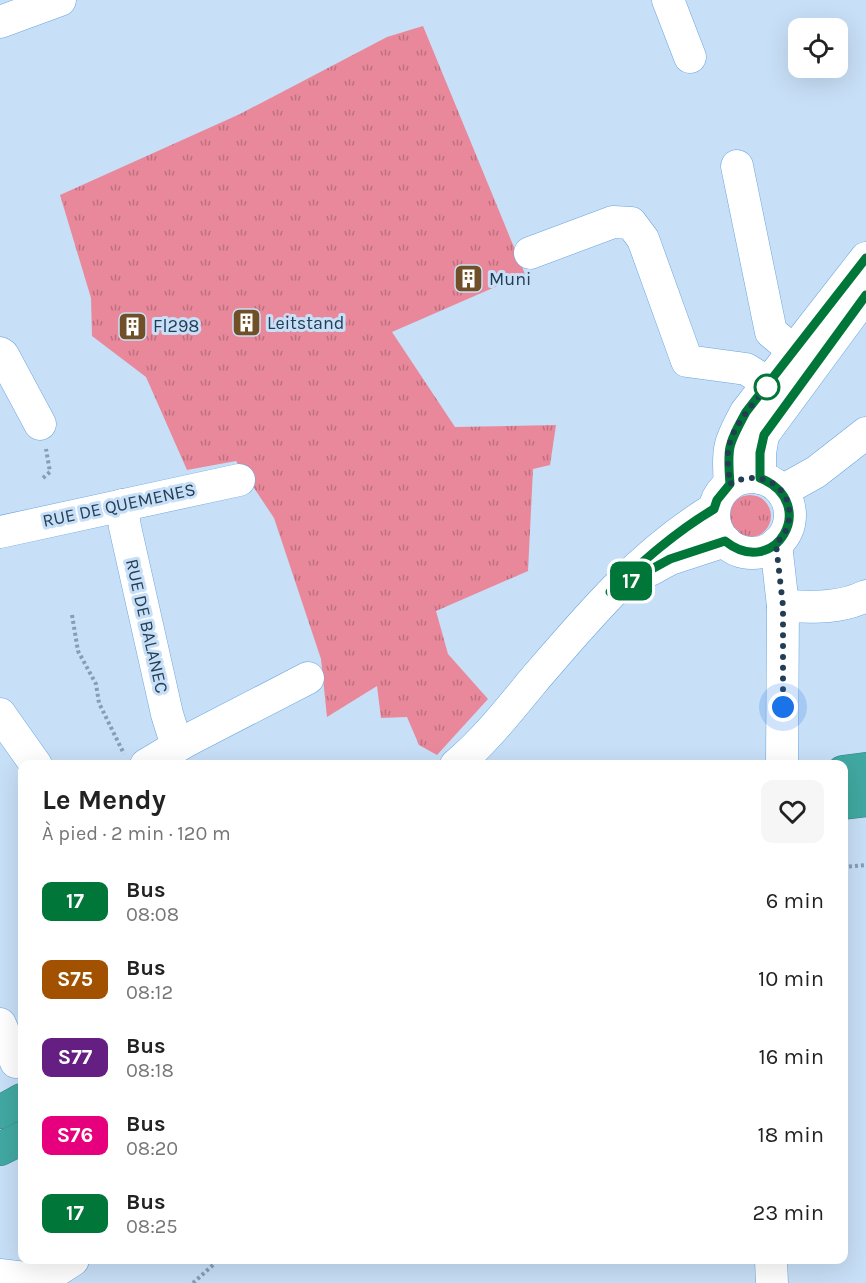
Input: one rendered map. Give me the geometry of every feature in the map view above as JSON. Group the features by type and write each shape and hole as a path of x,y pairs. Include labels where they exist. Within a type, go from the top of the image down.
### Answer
{"highway":[{"path":"852,796 866,769"},
{"path":"0,1112 18,1102"},
{"path":"0,1149 18,1140"}],"street":[{"path":"0,22 60,0"},
{"path":"668,0 690,57"},
{"path":"737,166 771,332 804,358"},
{"path":"530,253 613,222 631,223 643,239 687,361 746,369 770,384"},
{"path":"866,258 804,358 764,435 760,453 771,484 788,502 790,515 787,531 776,544 767,550 756,553 734,548 718,532 715,521 722,497 731,438 746,412 770,384 804,358 866,295"},
{"path":"0,353 40,424"},
{"path":"461,760 486,736 610,592 667,541 722,497 739,479 771,484 816,472 866,434"},
{"name":"RUE DE QUEMENES","path":"0,532 238,480"},
{"name":"RUE DE BALANEC","path":"122,505 167,714 177,746"},
{"path":"610,592 670,559 725,541"},
{"path":"776,544 783,606 782,760"},
{"path":"783,606 829,607 866,596"},
{"path":"135,760 177,746 308,678"},
{"path":"0,714 32,760"},
{"path":"0,1024 13,1063"},
{"path":"0,1275 42,1281 67,1264"},
{"path":"771,1264 772,1283"}],"path":[{"path":"40,424 49,441 45,447 50,472 43,478"},
{"path":"72,615 78,651 96,684 99,703 135,760"},
{"path":"848,867 866,865"},
{"path":"193,1283 214,1264"}],"green space":[{"path":"423,26 525,274 392,332 455,427 556,425 550,465 533,469 528,571 436,611 448,654 488,699 437,755 419,745 407,717 381,718 377,686 327,717 321,659 274,518 236,461 187,470 146,377 92,336 91,298 60,195 240,114 387,37"},
{"path":"750,495 758,496 765,501 770,508 770,524 765,531 758,536 750,537 742,536 735,531 730,524 729,516 730,508 735,501 742,496"}],"bus line":[{"name":"17","path":"866,258 746,412 731,438 728,453 730,484 717,500 714,509 663,544 610,592 670,559 725,541 744,552 756,553 776,544 787,531 790,515 788,502 782,491 772,483 760,478 760,453 764,435 866,295"}],"place":[{"name":"Muni","path":"468,279"},
{"name":"Leitstand","path":"246,323"},
{"name":"Fl298","path":"132,326"}],"route":[{"path":"767,387 770,384 746,412 731,438 728,453 730,484 749,477 760,478 772,483 782,491 788,502 790,515 787,531 776,544 783,606 783,707"}]}
